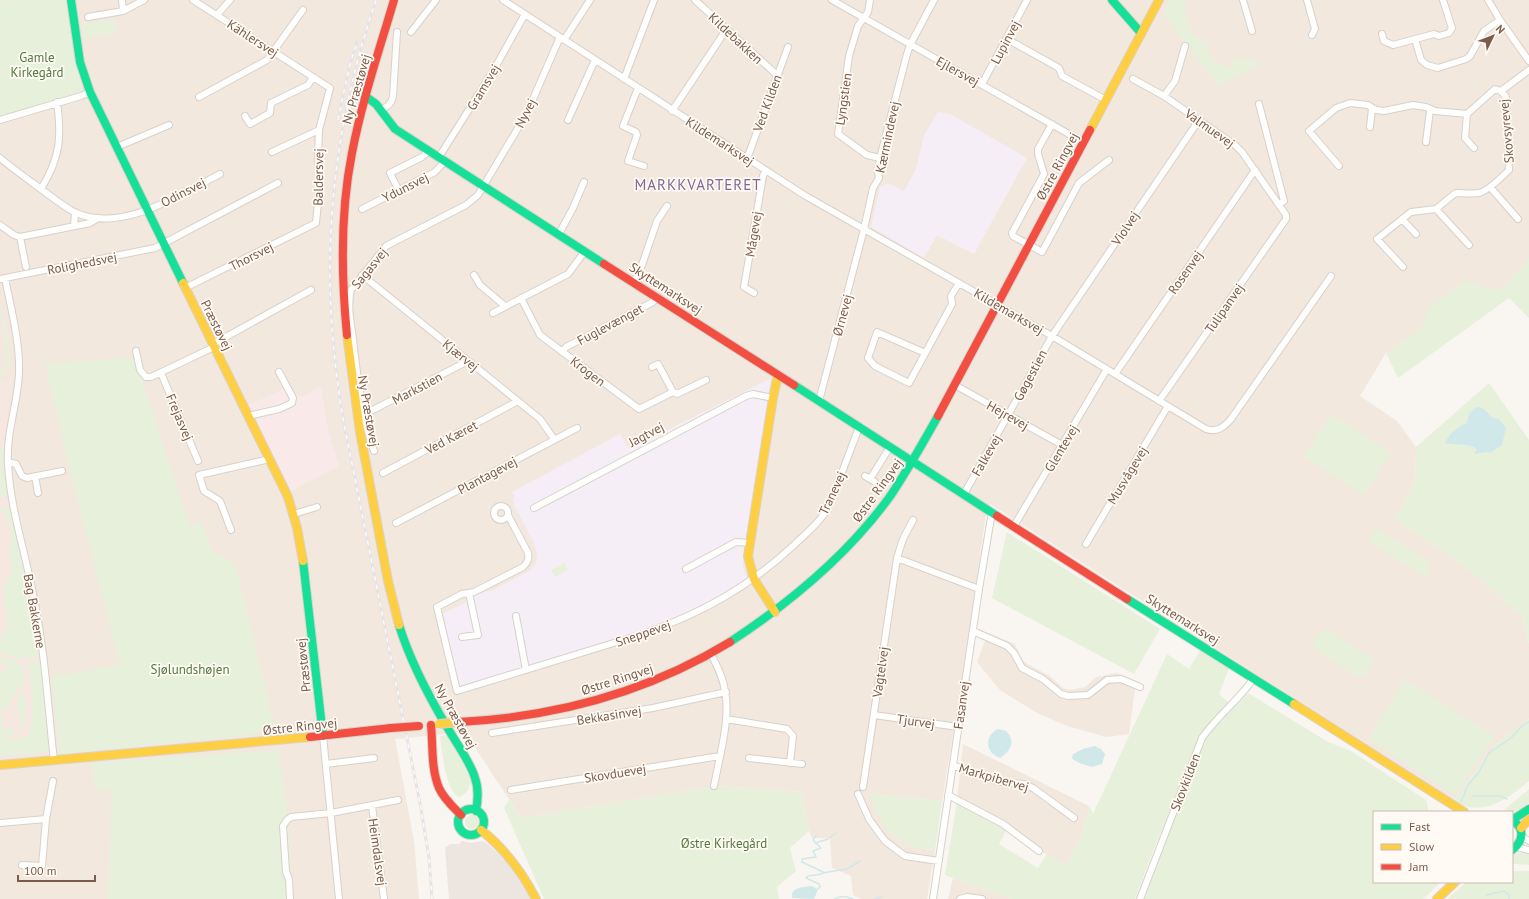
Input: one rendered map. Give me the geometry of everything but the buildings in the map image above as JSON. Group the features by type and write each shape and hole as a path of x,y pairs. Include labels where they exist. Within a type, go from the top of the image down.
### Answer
{"street":[{"name":"Præstøvej","path":"71,0 80,62 90,92 270,459 288,497 294,514 300,536 303,560 326,764 339,899"},
{"path":"122,0 123,11"},
{"path":"88,17 123,11 144,0"},
{"name":"Kählersvej","path":"194,0 330,88"},
{"path":"217,15 230,0"},
{"name":"Ny Præstøvej","path":"394,0 355,134 344,209 342,250 345,323 351,383 398,623 416,670 474,773 478,788 476,810"},
{"path":"411,32 436,0"},
{"name":"Kildemarksvej","path":"503,0 672,111 804,195 997,304 1211,431 1222,428 1231,419 1331,276"},
{"name":"Nyvej","path":"484,186 527,112 562,38 590,0"},
{"path":"624,79 654,0"},
{"name":"Kildebakken","path":"695,0 726,30 778,75"},
{"name":"Ejlersvej","path":"832,0 1083,142"},
{"path":"864,18 868,12 870,0"},
{"name":"Kærmindevej","path":"864,229 873,188 879,178 878,172 880,158 910,44 934,0"},
{"name":"Lupinvej","path":"982,84 1027,0"},
{"path":"1112,0 1142,33"},
{"name":"Østre Ringvej","path":"0,765 323,736 518,716 582,704 617,694 653,681 711,654 744,633 775,612 806,588 859,535 881,508 912,462 955,385 1159,0"},
{"path":"1243,0 1252,31"},
{"path":"1306,0 1315,29 1312,35"},
{"path":"1382,34 1384,41 1393,45 1434,34 1439,36 1449,33 1452,28 1443,0"},
{"path":"1488,0 1529,61"},
{"path":"199,97 267,60 303,10"},
{"name":"Gramsvej","path":"442,159 525,14"},
{"name":"Lyngstien","path":"864,18 858,26 849,56 838,134 867,155 880,158"},
{"path":"1415,39 1421,60 1426,65 1438,68 1466,59 1470,56 1484,31 1500,20"},
{"path":"672,111 726,30"},
{"path":"382,110 389,106 394,97 397,32"},
{"path":"1007,39 1059,68 1062,76 1106,100"},
{"path":"1164,96 1175,81 1185,46"},
{"name":"Ved Kilden","path":"747,159 788,47"},
{"path":"568,120 595,60"},
{"path":"1474,148 1465,138 1467,114 1496,89 1501,91 1529,70"},
{"path":"245,116 250,124 270,113 271,103 308,85 312,77"},
{"name":"Valmuevej","path":"1133,79 1164,96 1235,145 1242,152 1286,215"},
{"name":"Baldersvej","path":"316,223 320,181 318,155 319,130 330,88"},
{"path":"638,88 622,126 636,132 637,135 628,161 644,166"},
{"name":"Skovsyrevej","path":"1436,209 1456,193 1480,193 1490,187 1509,170 1506,97 1501,91"},
{"path":"0,120 90,92"},
{"name":"Skyttemarksvej","path":"365,96 372,99 382,110 388,121 395,129 912,462 1462,811"},
{"path":"41,189 50,175 60,140 57,102"},
{"path":"1339,166 1309,131 1336,108 1350,103 1368,105 1372,108 1384,111 1413,105 1426,107 1435,111 1467,114"},
{"path":"1259,104 1284,201 1278,204"},
{"path":"1370,127 1372,108"},
{"path":"1426,142 1430,110"},
{"name":"Violvej","path":"1052,336 1199,120"},
{"name":"Østre Ringvej","path":"1052,124 1038,149 1044,174 1012,233 1013,236 1042,252 1079,183 1109,160"},
{"path":"117,147 168,125"},
{"name":"Baldersvej","path":"272,152 319,130"},
{"path":"399,191 390,173 422,157 429,151"},
{"path":"0,158 74,212 98,218"},
{"name":"Ydunsvej","path":"362,209 436,172 442,159"},
{"name":"Mågevej","path":"754,293 744,287 765,170"},
{"name":"Rosenvej","path":"1115,374 1255,170"},
{"name":"Odinsvej","path":"98,218 112,218 147,210 220,174"},
{"path":"559,234 573,208 584,182"},
{"path":"164,244 278,183"},
{"name":"Sagasvej","path":"374,451 365,414 355,359 349,296 351,290 386,246 466,205 478,195 484,186"},
{"path":"1490,187 1518,219"},
{"path":"634,282 642,265 657,221 667,206"},
{"path":"1403,267 1377,239 1411,212 1436,209 1469,245"},
{"path":"74,212 74,226"},
{"name":"Tulipanvej","path":"1159,401 1286,219 1286,215"},
{"path":"0,224 14,235 20,237 90,223 98,218"},
{"path":"1402,219 1416,234"},
{"name":"Thorsvej","path":"185,288 316,223"},
{"name":"Ørnevej","path":"819,401 864,229"},
{"path":"20,237 26,267"},
{"name":"Rolighedsvej","path":"2,278 155,248 164,244"},
{"path":"493,312 568,274 585,251"},
{"name":"Kjærvej","path":"362,275 540,419 554,439"},
{"path":"474,275 480,285 505,306"},
{"name":"Bag Bakkerne","path":"2,278 17,339 19,372 9,439 8,462 10,486 36,606 54,761"},
{"path":"925,353 877,332 868,358 875,366 909,383 952,304 951,296 959,283"},
{"path":"136,351 139,366 143,374 146,377 151,377 214,346 310,290"},
{"name":"Fuglevænget","path":"562,352 568,346 653,302 658,297"},
{"name":"Krogen","path":"521,298 540,335 639,409 673,392 677,394 706,380"},
{"name":"Gøgestien","path":"1008,415 1052,336"},
{"name":"Markstien","path":"365,414 468,361"},
{"path":"652,367 658,364 673,392"},
{"name":"Glentevej","path":"1014,526 1107,369"},
{"path":"248,416 279,409 292,403 293,398 279,372"},
{"name":"Frejasvej","path":"161,373 198,461"},
{"path":"775,612 753,580 749,569 748,556 778,375"},
{"name":"Hejrevej","path":"955,385 1062,445"},
{"name":"Jagtvej","path":"534,508 746,396 753,394 773,398"},
{"name":"Ved Kæret","path":"383,473 518,401"},
{"name":"Musvågevej","path":"1086,544 1168,406"},
{"name":"Falkevej","path":"964,494 1008,415"},
{"name":"Tranevej","path":"753,580 815,525 823,514 830,502 859,427"},
{"name":"Plantagevej","path":"396,523 577,428"},
{"path":"870,479 890,447"},
{"path":"231,530 220,501 204,491 199,475 270,459"},
{"path":"8,462 16,464 24,477 62,471"},
{"path":"36,476 38,493"},
{"path":"294,514 317,507"},
{"name":"Fasanvej","path":"933,899 972,631 992,512"},
{"name":"Sneppevej","path":"508,515 528,552 529,558 527,563 523,567 474,592 462,594 438,607 457,691 671,624 716,603 753,580"},
{"name":"Vagtelvej","path":"863,787 897,558 903,540 913,520"},
{"path":"686,569 736,542 750,543"},
{"path":"897,558 979,589"},
{"path":"462,637 478,635 469,593"},
{"path":"516,616 526,670"},
{"path":"972,631 1007,646 1014,654 1022,668 1043,679 1061,694 1068,696 1088,695 1107,680 1122,679 1140,687"},
{"path":"711,654 720,672 726,692 726,718 714,786"},
{"name":"Skovkilden","path":"1140,899 1202,738 1246,690 1254,678"},
{"name":"Bekkasinvej","path":"492,733 653,708 726,692"},
{"name":"Tjurvej","path":"874,715 958,726"},
{"path":"726,718 787,729 793,736 790,762"},
{"name":"Ny Præstøvej","path":"435,725 436,778 439,788 445,798 461,815"},
{"name":"Skovduevej","path":"511,790 720,756"},
{"path":"326,764 374,758"},
{"path":"749,758 802,764"},
{"name":"Markpibervej","path":"953,765 1001,782 1024,784 1033,788 1074,818"},
{"path":"22,865 42,866 46,819 53,781"},
{"path":"858,794 869,819 876,830 880,836 894,849 905,856 939,861"},
{"path":"948,795 1003,824 1039,851"},
{"path":"290,899 289,879 286,872 283,826 287,820 291,817 330,813 398,800"},
{"name":"Heimdalsvej","path":"372,806 384,899"},
{"path":"1513,819 1529,809"},
{"path":"468,810 476,810 484,819 482,830 475,834 464,833 460,826 461,815 468,810"},
{"path":"0,823 46,819"},
{"path":"1521,828 1529,819"},
{"path":"1513,821 1521,828 1526,839 1515,848"},
{"path":"482,830 515,863 526,879 536,899"},
{"path":"1515,848 1529,850"},
{"path":"1436,899 1455,883"},
{"path":"960,899 967,897 982,899"}],"shaded area":[{"path":"0,0 1529,0 1529,261 1526,261 1504,287 1386,353 1360,396 1397,421 1416,447 1415,483 1395,519 1461,563 1522,616 1529,644 1529,719 1497,743 1454,800 990,504 986,514 965,661 942,801 869,794 910,846 935,851 927,899 862,899 853,895 851,876 832,868 830,838 812,838 809,831 801,792 717,786 521,818 465,732 395,739 414,841 419,899 0,899"},
{"path":"938,112 950,114 1027,158 974,254 937,235 924,258 871,227 880,187 889,183 904,191 916,169 924,135"},
{"path":"12,379 5,428 4,467 10,510 35,618 50,742 0,747 0,383"},
{"path":"770,379 744,553 743,567 747,579 689,612 647,629 462,686 458,683 442,614 471,601 470,596 493,590 530,571 536,563 537,554 534,543 514,505 513,500 515,496 512,492 620,434 629,449"},
{"path":"290,386 295,394 302,397 321,386 329,434 339,466 291,491 249,405"},
{"path":"988,633 1015,644 1022,659 1027,664 1050,676 1063,688 1070,690 1085,687 1096,677 1117,673 1136,681 1129,734 1106,737 1067,726 1037,713 1000,690 977,662"},
{"path":"963,744 1089,806 1083,833 1066,866 957,802"},
{"path":"462,841 471,843 482,841 489,845 515,870 532,899 449,899 445,848 450,844 459,844"},
{"path":"953,878 1011,899 948,899"}],"green space":[{"name":"Gamle Kirkegård","path":"13,0 66,0 73,51 82,89 79,92 0,117 0,2"},
{"path":"1170,0 1186,0 1184,5 1192,34 1207,44 1209,53 1214,60 1231,67 1235,59 1260,61 1261,64 1219,86 1163,14"},
{"path":"112,19 115,24 114,26 116,26 117,29 108,37 106,34 82,39 83,24"},
{"path":"1526,261 1529,261 1529,318 1509,298 1398,378 1386,353 1425,326 1427,310 1464,281 1494,290 1504,287"},
{"path":"0,308 6,326 10,357 8,368 0,377 8,360"},
{"name":"Sjølundshøjen","path":"135,358 189,526 201,522 213,553 235,564 276,732 60,754 51,677 120,665 71,474 45,364"},
{"path":"1489,383 1529,440 1529,644 1522,616 1461,563 1395,519 1415,483 1416,447"},
{"path":"1331,414 1391,453 1364,495 1304,457"},
{"path":"0,447 5,447 4,467 8,494 0,499"},
{"path":"0,506 8,507 10,510 35,618 39,657 17,658 0,653 0,639 3,639 2,630 8,629 3,584 8,583 7,575 12,574 9,546 12,545 10,522 5,522 5,510 0,510"},
{"path":"1376,528 1428,561 1430,568 1425,577 1369,541"},
{"path":"1007,532 1160,629 1134,674 992,598"},
{"path":"565,563 568,570 555,577 551,570"},
{"path":"1327,630 1371,658 1373,661 1365,677 1359,677 1314,649 1314,642 1321,631"},
{"path":"1201,649 1230,666 1219,694 1231,705 1201,737 1153,851 1135,899 1011,899 945,875 957,802 1006,831 999,844 1038,868 1047,854 1066,866 1083,833 1089,806 1093,814 1167,654 1189,669"},
{"path":"0,656 20,664 24,671 25,677 24,682 10,702 9,708 1,709 3,729 13,728 14,735 7,735 8,740 23,738 30,733 32,706 28,662 40,661 50,742 48,752 0,756 0,672 3,672 8,666 0,661"},
{"path":"1405,680 1495,736 1455,795 1368,739"},
{"path":"23,693 25,698 26,713 22,731 17,701 19,696"},
{"path":"1248,693 1328,742 1351,751 1426,800 1429,811 1373,811 1373,883 1439,884 1423,899 1144,899 1204,741 1211,731"},
{"path":"1529,719 1529,781 1508,797 1486,807 1468,807 1454,800 1497,743"},
{"path":"449,735 471,780 467,791 459,797 450,787 443,760 440,736"},
{"path":"278,750 289,821 292,899 108,899 112,789 95,790 91,763"},
{"name":"Østre Kirkegård","path":"717,786 801,792 809,831 790,848 796,871 777,887 779,899 544,899 504,808 509,800 521,818"},
{"path":"1529,789 1529,803 1516,811 1508,811 1505,809"},
{"path":"869,794 942,801 935,851 910,846 888,832 877,814"},
{"path":"472,815 477,817 479,822 477,827 472,829 467,827 465,822 467,817"},
{"path":"1522,852 1529,854 1529,865 1513,864 1513,855"},
{"path":"1513,871 1529,871 1529,899 1447,899 1466,883 1477,883 1473,887 1478,883 1513,883"}],"water":[{"path":"1476,407 1483,409 1492,418 1499,419 1506,428 1502,445 1490,453 1486,452 1474,454 1477,449 1473,447 1445,443 1454,431 1467,423 1469,414"},
{"path":"998,729 1006,731 1011,738 1011,746 1000,758 991,752 988,744 990,736"},
{"path":"1095,746 1101,749 1105,754 1102,764 1092,767 1079,763 1072,758 1073,754 1083,749"},
{"path":"812,886 817,889 814,899 792,898 793,892 798,888"}],"waterway":[{"path":"1461,802 1468,785 1479,772 1489,753 1511,738 1523,725 1529,722"},
{"path":"1473,796 1501,796 1507,799"},
{"path":"815,843 828,839 836,833"},
{"path":"816,836 813,840 821,848 813,851 816,857 802,859 802,862 823,872 822,874 808,876 806,878 819,884 820,887 817,890"},
{"path":"822,873 847,869 860,861"},
{"path":"1486,895 1504,891 1509,895 1509,899"},
{"path":"835,899 842,897 853,899"},
{"path":"875,899 882,897"}],"railway":[{"path":"376,0 360,53 347,105 338,158 332,210 330,263 331,316 336,370 344,424 420,803 429,858 432,899"},
{"path":"338,120 349,68 357,42"}],"traffic: fast":[{"path":"71,0 80,62 90,92 183,283"},
{"path":"1112,0 1141,33"},
{"path":"365,96 376,104 395,129 604,264"},
{"path":"794,385 997,516"},
{"path":"730,642 753,627 796,594 856,538 891,495 938,416"},
{"path":"303,561 323,736"},
{"path":"1127,599 1294,704"},
{"path":"399,625 408,652 426,690 473,772 478,790 476,811"},
{"path":"471,809 480,813 484,822 480,831 471,835 462,831 458,822 462,813 471,809"},
{"path":"1513,819 1529,809"},
{"path":"1513,821 1521,831 1521,839 1513,849"}],"traffic: slow":[{"path":"1090,130 1159,0"},
{"path":"183,283 288,497 297,528 303,561"},
{"path":"347,335 360,432 388,581 399,625"},
{"path":"775,612 754,579 748,556 778,375"},
{"path":"1294,704 1462,811"},
{"path":"439,724 459,722"},
{"path":"0,765 310,737"},
{"path":"1521,828 1529,819"},
{"path":"481,830 505,853 525,880 536,899"},
{"path":"1437,899 1454,883"}],"traffic: jam":[{"path":"347,335 343,244 345,198 348,176 361,114 394,0"},
{"path":"938,416 1090,130"},
{"path":"604,264 794,385"},
{"path":"997,516 1127,599"},
{"path":"459,722 530,714 565,708 599,699 666,675 699,660 730,642"},
{"path":"431,725 433,765 436,781 443,796 461,815"},
{"path":"391,728 419,726"},
{"path":"310,737 391,728"}],"district":[{"name":"MARKKVARTERET","path":"698,185"}]}
